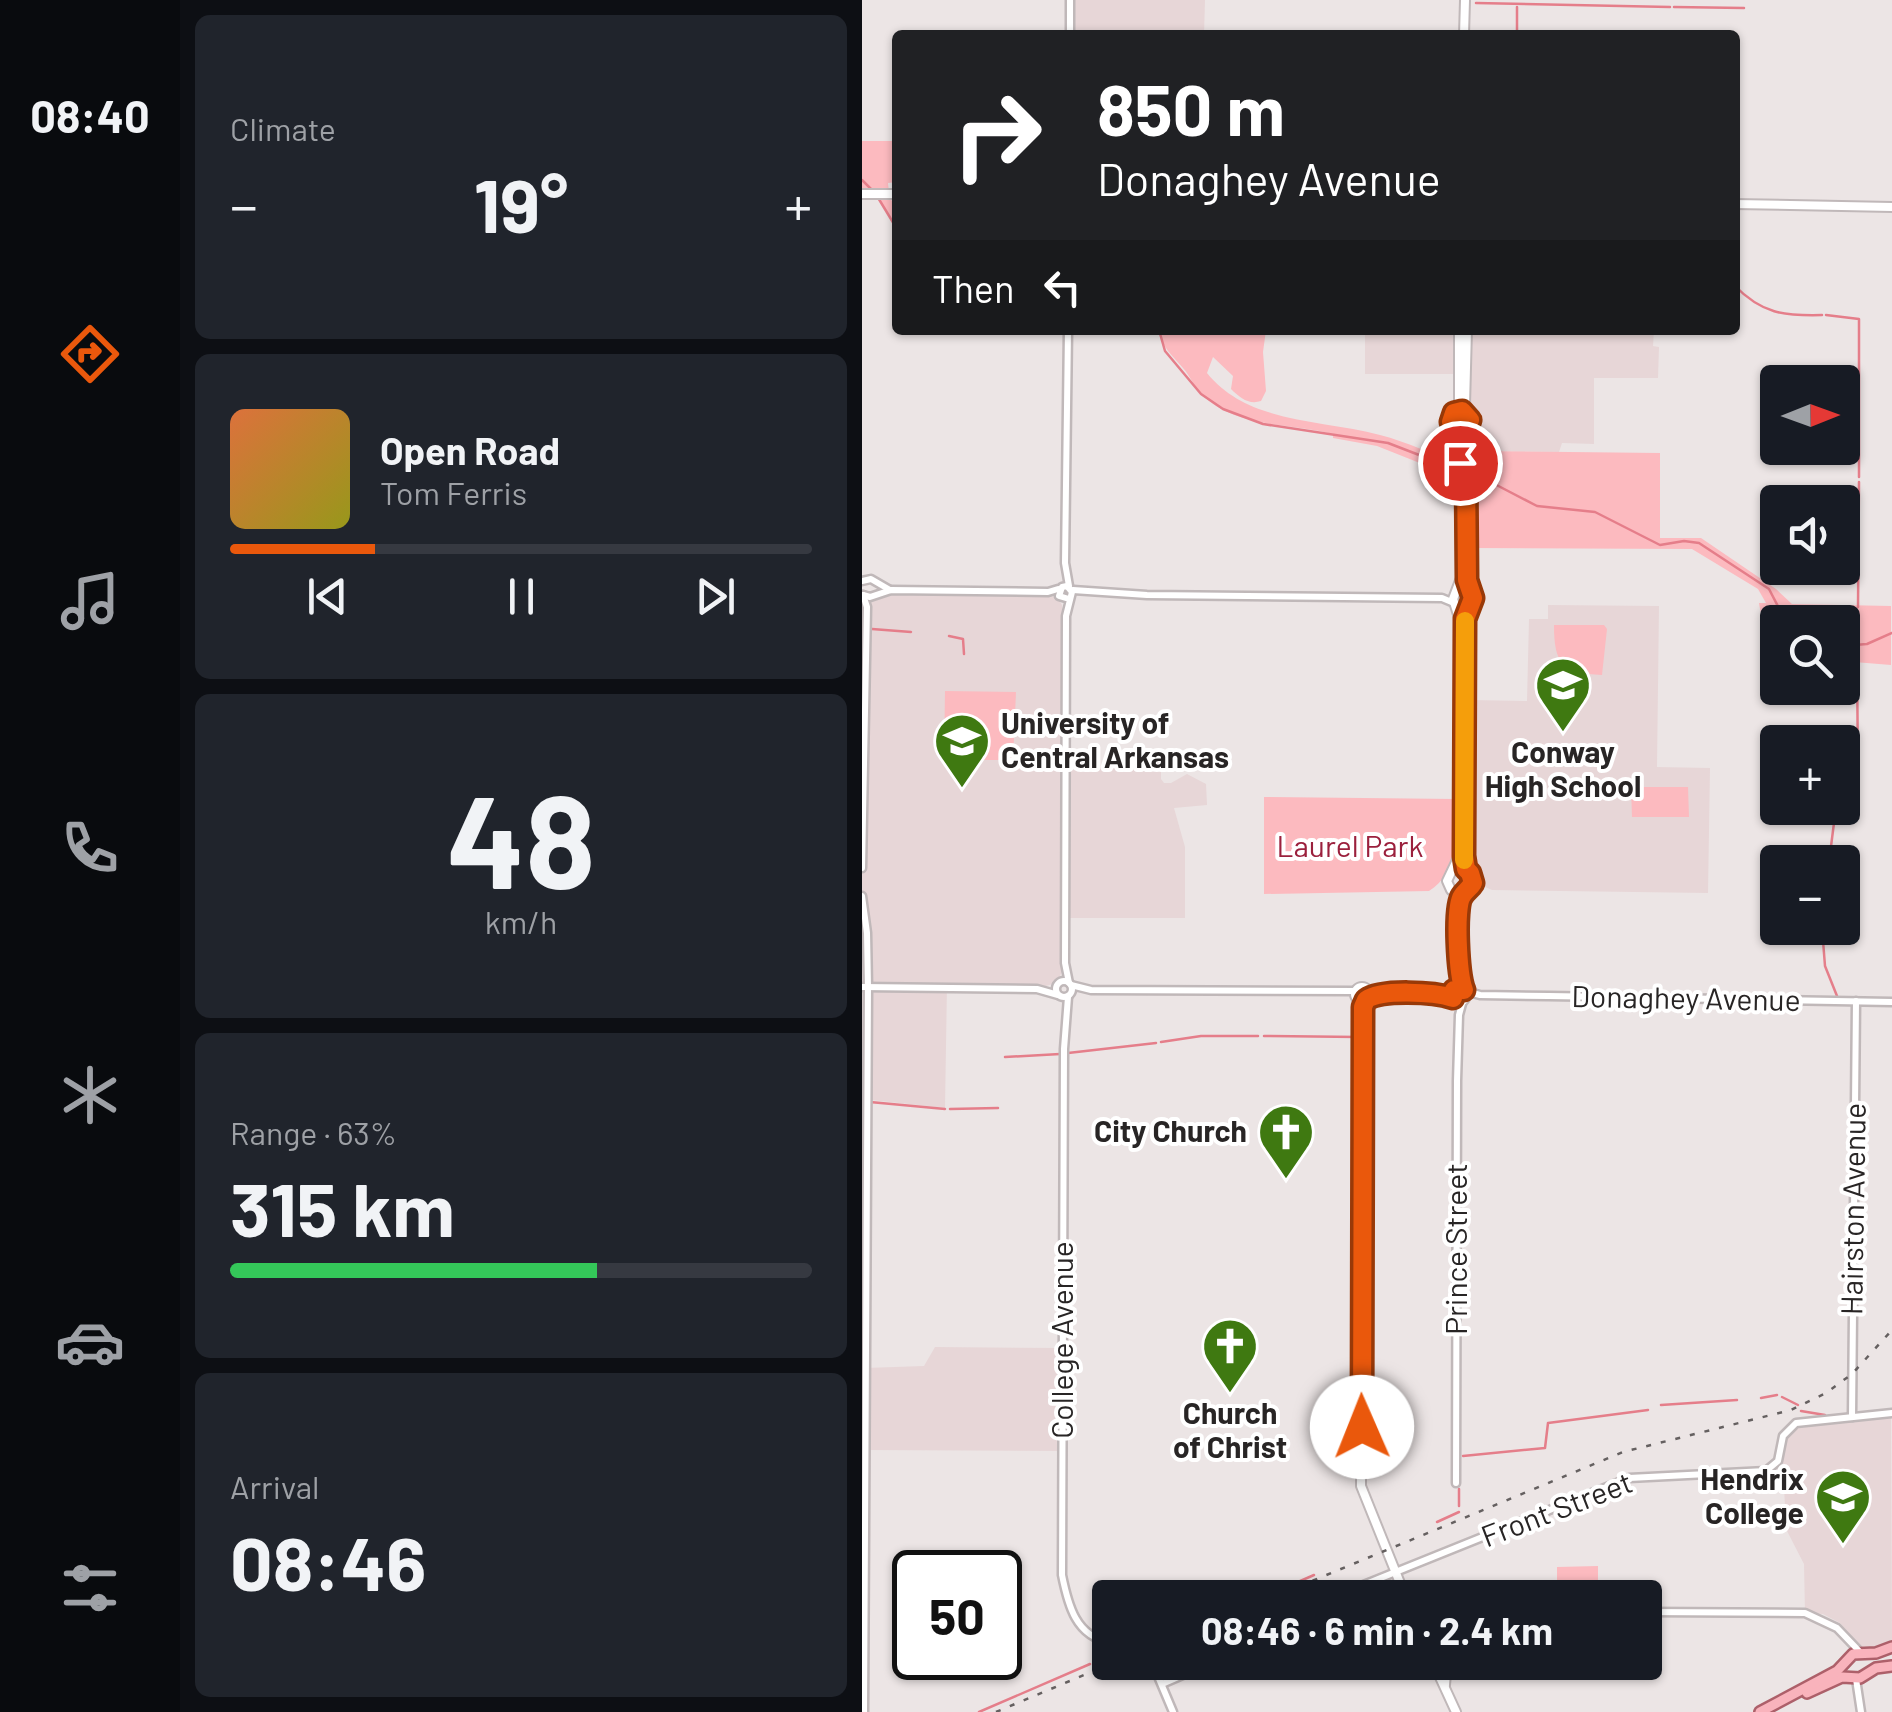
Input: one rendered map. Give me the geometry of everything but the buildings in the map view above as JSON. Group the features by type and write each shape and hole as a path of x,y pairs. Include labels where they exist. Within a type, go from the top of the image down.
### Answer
{"main road":[{"path":"1464,30 1465,0"},
{"path":"1740,204 1892,207"},
{"path":"1462,335 1459,400 1451,422 1463,468"},
{"path":"1464,335 1470,423 1463,441 1461,578 1456,605 1465,687"},
{"path":"1459,353 1463,370 1467,369"},
{"path":"1454,413 1467,413"},
{"path":"1455,430 1466,429"},
{"path":"1460,649 1459,750 1461,782 1462,793 1464,824 1466,869 1473,883 1460,893 1448,881 1458,858 1462,793 1465,736 1465,619 1473,600 1463,480"},
{"path":"1456,592 1470,591"},
{"path":"1456,605 1469,606"},
{"path":"1459,710 1465,736"},
{"path":"1453,870 1466,869"},
{"name":"Prince Street","path":"1459,994 1460,893"},
{"name":"Donaghey Avenue","path":"1362,996 1459,994"},
{"path":"1362,996 1361,1486 1398,1580"},
{"path":"1780,1702 1863,1653 1892,1647"},
{"path":"1863,1653 1871,1660 1869,1673"},
{"path":"1847,1661 1854,1677"},
{"path":"1760,1712 1842,1677 1892,1666"},
{"path":"1442,1680 1456,1712"},
{"path":"1446,1680 1446,1689"}],"street":[{"path":"1070,0 1070,30"},
{"path":"1064,996 1070,984 1065,963 1068,335"},
{"path":"862,581 870,578 891,590"},
{"path":"862,868 866,607 876,584"},
{"path":"868,595 891,590 1442,598 1456,592"},
{"path":"1442,598 1456,605"},
{"path":"862,896 867,940 864,1712"},
{"path":"1064,996 1058,983 1065,963"},
{"name":"Donaghey Avenue","path":"1037,990 1058,983 1091,990"},
{"name":"Donaghey Avenue","path":"865,988 1037,990 1064,996 1091,990 1362,996"},
{"name":"Donaghey Avenue","path":"1459,994 1892,1002"},
{"name":"Prince Street","path":"1456,1483 1459,994"},
{"name":"College Avenue","path":"1064,996 1062,1576 1078,1625 1092,1637"},
{"name":"Hairston Avenue","path":"1852,1417 1856,1001"},
{"path":"1852,1417 1892,1413"},
{"name":"Front Street","path":"1377,1580 1629,1478 1766,1471 1776,1465 1787,1429 1804,1421 1852,1417"},
{"path":"1662,1612 1806,1613 1826,1621 1863,1653"},
{"path":"1844,1634 1847,1661"},
{"path":"1860,1694 1869,1673"},
{"path":"1854,1677 1861,1712"},
{"path":"1160,1680 1173,1712"},
{"path":"1162,1684 1171,1680"}],"shaded area":[{"path":"1073,0 1205,0 1204,30 1073,30"},
{"path":"1365,335 1455,335 1455,374 1365,374"},
{"path":"1470,335 1654,335 1653,346 1659,347 1658,378 1594,378 1594,444 1562,443 1559,452 1468,451 1467,439 1474,428 1469,405"},
{"name":"University of Central Arkansas","path":"862,594 1050,595 1062,605 1062,972 1056,983 1046,986 947,985 945,1108 862,1099"},
{"name":"Conway High School","path":"1548,605 1659,606 1657,767 1710,768 1708,893 1492,890 1476,883 1468,865 1469,700 1527,701 1529,619 1548,619"},
{"path":"1161,761 1164,783 1187,774 1206,784 1207,805 1174,808 1185,847 1185,918 1069,918 1071,770"},
{"path":"935,1347 1063,1348 1062,1451 865,1450 865,1368 924,1366"},
{"name":"Hendrix College","path":"1891,1414 1892,1644 1881,1650 1862,1650 1840,1623 1823,1614 1805,1613 1804,1564 1786,1529 1782,1443 1787,1429 1804,1421"}],"green space":[{"path":"862,141 892,141 892,183 888,183 892,218 874,191 862,190"},
{"path":"1161,335 1265,335 1266,391 1261,401 1249,401 1234,392 1233,376 1213,357 1207,373 1224,390 1264,411 1410,445 1460,467 1460,479 1377,446 1230,413 1201,394 1165,347"},
{"path":"1470,451 1660,453 1660,538 1701,538 1760,578 1760,585 1770,585 1792,604 1842,605 1760,607 1759,603 1766,603 1758,589 1692,549 1471,548"},
{"path":"1860,605 1891,606 1891,665 1860,662"},
{"path":"1554,625 1604,625 1607,629 1602,675 1578,672 1563,664 1556,649"},
{"path":"945,691 1016,692 1013,760 970,763 944,758"},
{"path":"1631,787 1688,787 1689,817 1632,817"},
{"name":"Laurel Park","path":"1264,797 1456,799 1451,862 1439,883 1429,891 1264,894"},
{"path":"1598,1566 1598,1580 1557,1580 1557,1567"}],"waterway":[{"path":"1476,3 1670,7"},
{"path":"1517,7 1517,30"},
{"path":"1674,7 1744,8"},
{"path":"862,180 872,190"},
{"path":"877,196 892,221"},
{"path":"1740,291 1774,311 1822,315"},
{"path":"1826,315 1859,319 1859,477"},
{"path":"1160,335 1165,351 1201,394 1223,409 1263,424 1388,443 1458,470"},
{"path":"1465,472 1537,506 1595,512 1660,545 1699,543 1769,589 1777,605"},
{"path":"1858,605 1859,482"},
{"path":"872,629 911,632"},
{"path":"1860,645 1892,633"},
{"path":"949,636 963,639 964,654"},
{"path":"1857,705 1858,725"},
{"path":"1831,845 1834,825"},
{"path":"1823,945 1825,966 1837,996"},
{"path":"1161,1042 1201,1036 1258,1036"},
{"path":"1264,1036 1358,1037"},
{"path":"1068,1053 1156,1043"},
{"path":"1005,1057 1060,1054"},
{"path":"870,1102 945,1109"},
{"path":"950,1109 998,1108"},
{"path":"1761,1398 1777,1395"},
{"path":"1782,1397 1798,1405"},
{"path":"1661,1405 1737,1400"},
{"path":"1463,1456 1545,1448 1548,1423 1648,1410"},
{"path":"1801,1411 1825,1415"},
{"path":"1459,1489 1459,1506"},
{"path":"1437,1522 1459,1512"},
{"path":"1302,1580 1314,1575"},
{"path":"979,1712 1090,1664"}],"railway":[{"path":"1314,1580 1623,1452 1791,1410 1826,1393 1852,1374 1892,1330"},
{"path":"996,1712 1092,1672"}],"slow traffic":[{"path":"1464,860 1465,621"}],"place":[{"name":"Conway High School","path":"1563,734"},
{"name":"University of Central Arkansas","path":"962,790"},
{"name":"City Church","path":"1286,1181"},
{"name":"Church of Christ","path":"1230,1395"},
{"name":"Hendrix College","path":"1843,1546"}],"route":[{"path":"1362,1427 1363,1007 1375,994 1440,994 1453,998 1454,990 1464,990 1459,970 1460,906 1461,898 1473,883 1464,856 1465,619 1473,595 1467,580 1463,441 1470,420 1462,411 1454,413 1451,421 1460,463"}]}
